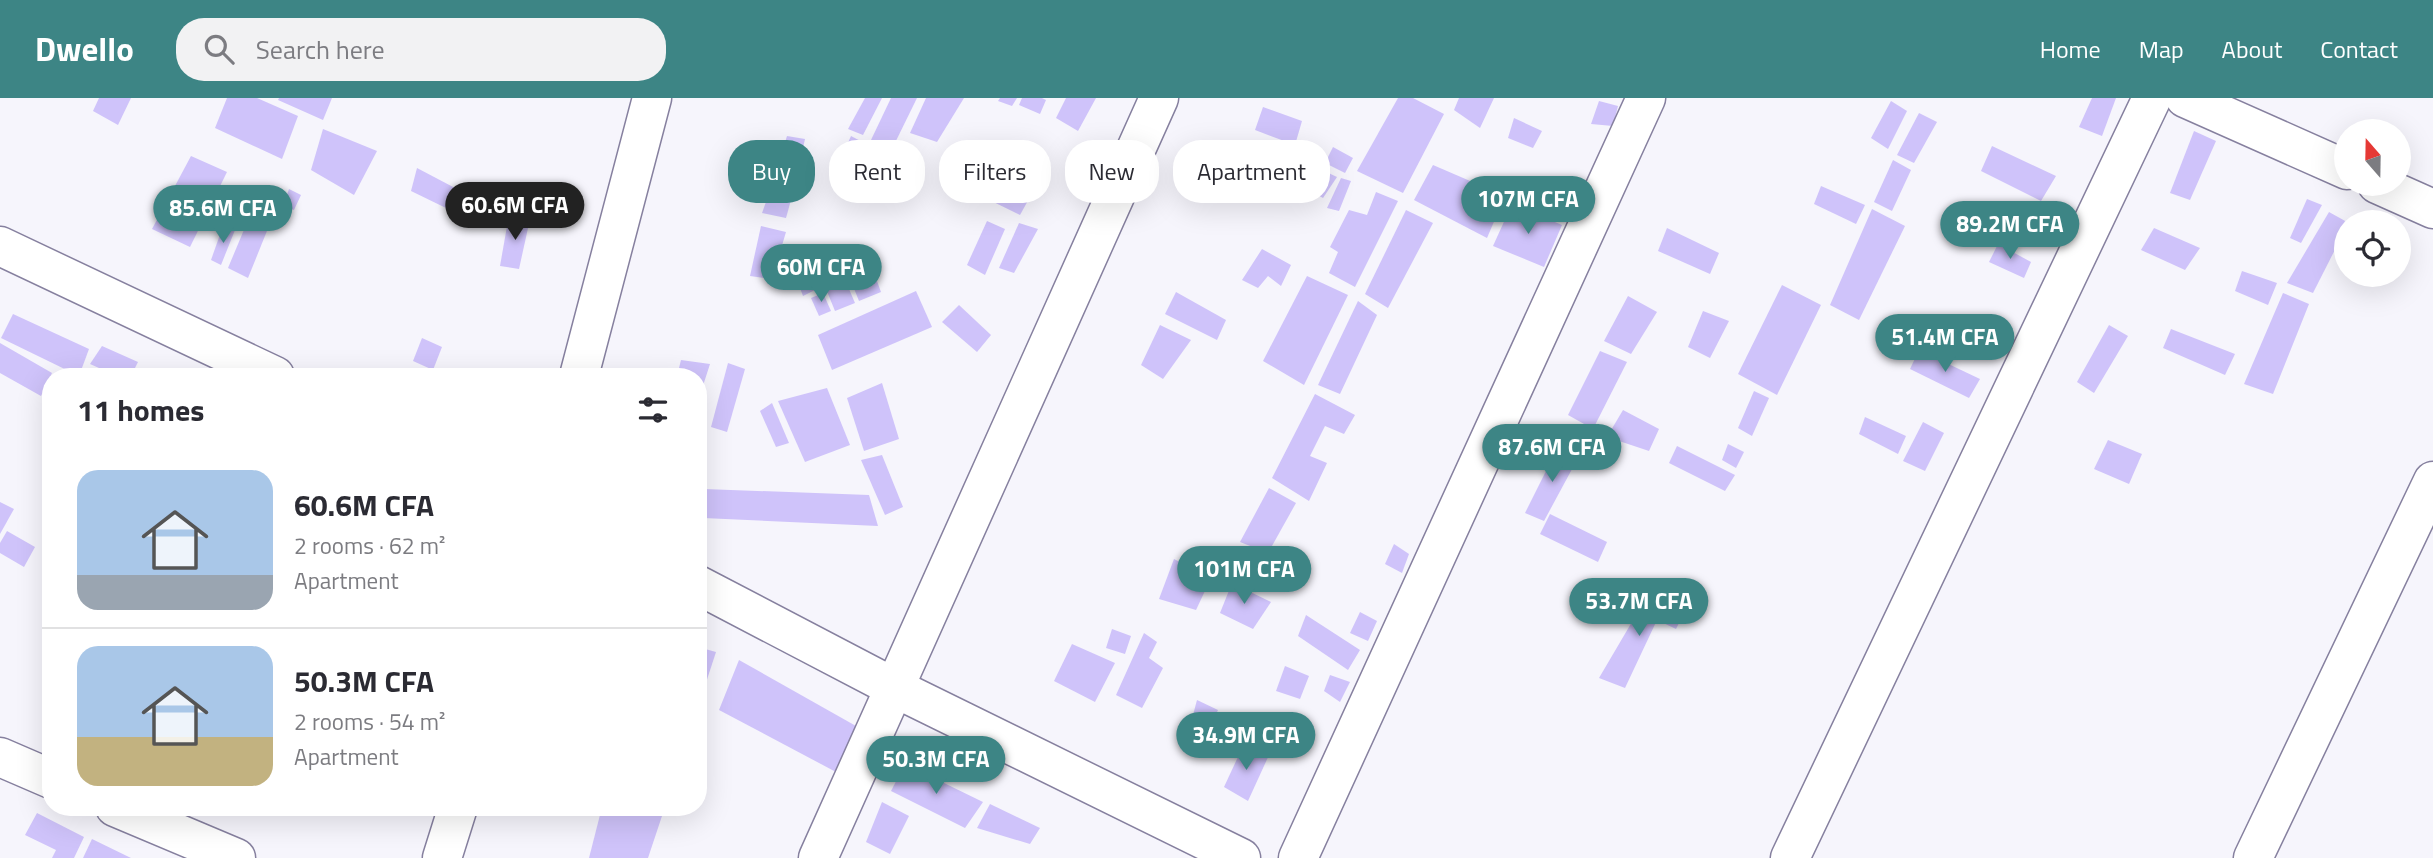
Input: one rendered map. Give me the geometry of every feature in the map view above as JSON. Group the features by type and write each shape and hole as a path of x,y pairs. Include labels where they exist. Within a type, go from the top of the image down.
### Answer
{"street":[{"path":"581,368 652,98"},
{"path":"818,858 1159,98"},
{"path":"1298,858 1646,98"},
{"path":"1790,858 2152,98"},
{"path":"2185,98 2334,164"},
{"path":"2404,196 2433,209"},
{"path":"0,246 258,368"},
{"path":"2253,858 2433,481"},
{"path":"707,590 895,688 1241,858"},
{"path":"0,757 42,775"},
{"path":"136,816 236,858"},
{"path":"442,858 455,816"}],"building":[{"path":"99,98 131,98 118,125 93,111"},
{"path":"227,98 257,98 298,116 282,159 215,128"},
{"path":"332,98 323,120 278,100"},
{"path":"865,98 882,98 863,135 848,129"},
{"path":"891,98 917,98 896,140 871,140"},
{"path":"926,98 964,98 937,142 910,133"},
{"path":"1000,98 1017,98 1012,106 998,101"},
{"path":"1022,98 1046,100 1040,114 1019,105"},
{"path":"1066,98 1096,98 1078,131 1056,118"},
{"path":"1398,98 1413,98 1444,114 1403,193 1357,171"},
{"path":"1459,98 1494,98 1480,128 1454,110"},
{"path":"2092,98 2116,98 2102,136 2079,127"},
{"path":"1599,101 1618,106 1613,126 1591,124"},
{"path":"1891,101 1907,111 1888,149 1871,138"},
{"path":"1263,107 1302,121 1296,140 1282,140 1255,130"},
{"path":"1919,113 1937,122 1914,163 1897,155"},
{"path":"1514,118 1542,131 1533,148 1508,138"},
{"path":"323,129 377,151 354,195 311,170"},
{"path":"2194,131 2216,141 2190,200 2170,193"},
{"path":"787,136 805,139 805,140 786,140"},
{"path":"1992,146 2056,176 2041,201 1981,171"},
{"path":"1333,147 1353,158 1345,173 1330,166"},
{"path":"191,156 227,172 190,247 152,229"},
{"path":"1893,160 1911,170 1892,211 1874,202"},
{"path":"1433,165 1505,196 1487,238 1414,200"},
{"path":"417,168 455,188 446,208 411,191"},
{"path":"1330,174 1337,177 1330,188"},
{"path":"1341,178 1351,181 1339,211 1327,208"},
{"path":"1821,186 1865,205 1856,224 1814,204"},
{"path":"289,189 301,195 294,210 283,206"},
{"path":"1376,192 1398,201 1355,287 1329,273 1338,252 1330,247 1349,210 1367,215"},
{"path":"2307,199 2322,205 2301,243 2290,238"},
{"path":"766,203 790,203 786,218 762,213"},
{"path":"996,203 1027,203 1020,215"},
{"path":"1512,204 1562,225 1544,267 1493,246"},
{"path":"1872,209 1905,226 1859,320 1830,305"},
{"path":"1406,210 1433,223 1388,308 1365,294"},
{"path":"2329,212 2334,215 2334,252 2313,293 2287,283"},
{"path":"251,213 271,221 248,278 228,268"},
{"path":"509,215 530,219 519,269 500,266"},
{"path":"987,221 1005,229 985,275 967,265"},
{"path":"1019,223 1038,229 1014,273 999,268"},
{"path":"223,226 235,230 221,265 211,260"},
{"path":"761,226 786,232 772,279 750,276"},
{"path":"1667,228 1719,253 1710,274 1658,251"},
{"path":"2154,228 2200,248 2185,270 2141,250"},
{"path":"1998,244 2031,262 2024,278 1989,262"},
{"path":"1262,249 1291,265 1281,286 1268,276 1258,288 1242,280"},
{"path":"866,250 872,262 846,273 840,259"},
{"path":"834,254 855,303 835,311 815,262"},
{"path":"806,263 817,289 803,296 793,269"},
{"path":"2242,271 2277,283 2268,305 2235,291"},
{"path":"874,273 881,292 859,301 851,281"},
{"path":"1307,276 1348,295 1304,385 1263,361"},
{"path":"1782,285 1821,305 1777,395 1738,374"},
{"path":"916,291 932,327 832,370 818,335"},
{"path":"1176,292 1226,320 1217,340 1165,314"},
{"path":"823,293 831,311 819,316 811,298"},
{"path":"2283,293 2309,304 2273,394 2244,384"},
{"path":"1628,296 1657,312 1631,354 1604,341"},
{"path":"1358,301 1377,315 1340,394 1318,385"},
{"path":"959,305 991,335 977,352 942,322"},
{"path":"1703,311 1729,321 1710,358 1688,347"},
{"path":"13,314 89,349 82,368 63,368 1,338"},
{"path":"1160,325 1191,340 1163,379 1141,365"},
{"path":"2109,325 2128,336 2094,393 2077,382"},
{"path":"2171,329 2235,354 2225,375 2163,348"},
{"path":"422,338 442,347 434,368 413,361"},
{"path":"0,343 43,368 41,396 0,373"},
{"path":"102,346 138,362 135,368 99,368 90,364"},
{"path":"1919,350 1980,379 1969,398 1910,369"},
{"path":"1600,351 1627,362 1593,429 1568,415"},
{"path":"681,360 710,364 707,373 707,368 679,368"},
{"path":"728,363 745,369 727,432 711,427"},
{"path":"882,383 899,439 864,451 847,398"},
{"path":"827,388 850,445 805,462 778,401"},
{"path":"1754,391 1769,398 1752,436 1738,428"},
{"path":"1315,394 1355,415 1344,434 1325,426 1310,456 1327,463 1309,501 1272,478"},
{"path":"772,403 789,443 776,447 760,411"},
{"path":"1623,410 1659,429 1649,451 1607,437"},
{"path":"1865,417 1906,436 1898,454 1859,434"},
{"path":"1923,422 1944,433 1925,471 1903,461"},
{"path":"2108,440 2142,454 2129,484 2094,469"},
{"path":"1728,444 1744,452 1736,468 1722,460"},
{"path":"1559,445 1578,458 1544,521 1525,513"},
{"path":"1677,446 1735,475 1725,491 1669,463"},
{"path":"882,455 903,507 885,515 861,460"},
{"path":"1269,488 1296,503 1268,553 1240,542"},
{"path":"707,489 869,495 878,526 707,518"},
{"path":"0,502 14,509 0,534"},
{"path":"1550,514 1607,542 1598,562 1540,534"},
{"path":"7,531 35,547 24,567 0,553 0,543"},
{"path":"1394,544 1409,554 1402,573 1385,564"},
{"path":"1230,548 1263,564 1253,580 1223,568"},
{"path":"1174,559 1211,578 1196,610 1159,599"},
{"path":"1232,583 1271,602 1253,629 1220,613"},
{"path":"1649,593 1685,611 1676,629 1657,620 1625,688 1599,678"},
{"path":"1360,612 1377,621 1368,641 1350,633"},
{"path":"1306,615 1360,650 1348,670 1298,636"},
{"path":"1112,629 1131,636 1125,654 1106,648"},
{"path":"1144,633 1157,642 1149,658 1163,668 1142,708 1116,695"},
{"path":"1072,644 1115,663 1095,702 1054,681"},
{"path":"707,650 716,652 707,680"},
{"path":"739,660 856,726 836,772 719,710"},
{"path":"1285,666 1309,676 1300,699 1276,691"},
{"path":"1330,675 1350,682 1340,702 1324,691"},
{"path":"1197,700 1218,710 1206,736 1190,726"},
{"path":"1244,744 1269,755 1248,801 1224,787"},
{"path":"905,764 983,802 965,828 891,791"},
{"path":"882,802 909,816 890,854 866,842"},
{"path":"990,804 1040,828 1030,844 977,828"},
{"path":"37,813 84,837 74,858 52,858 56,850 25,835"},
{"path":"600,816 662,816 648,858 589,858"},
{"path":"92,839 131,858 83,858"}]}
